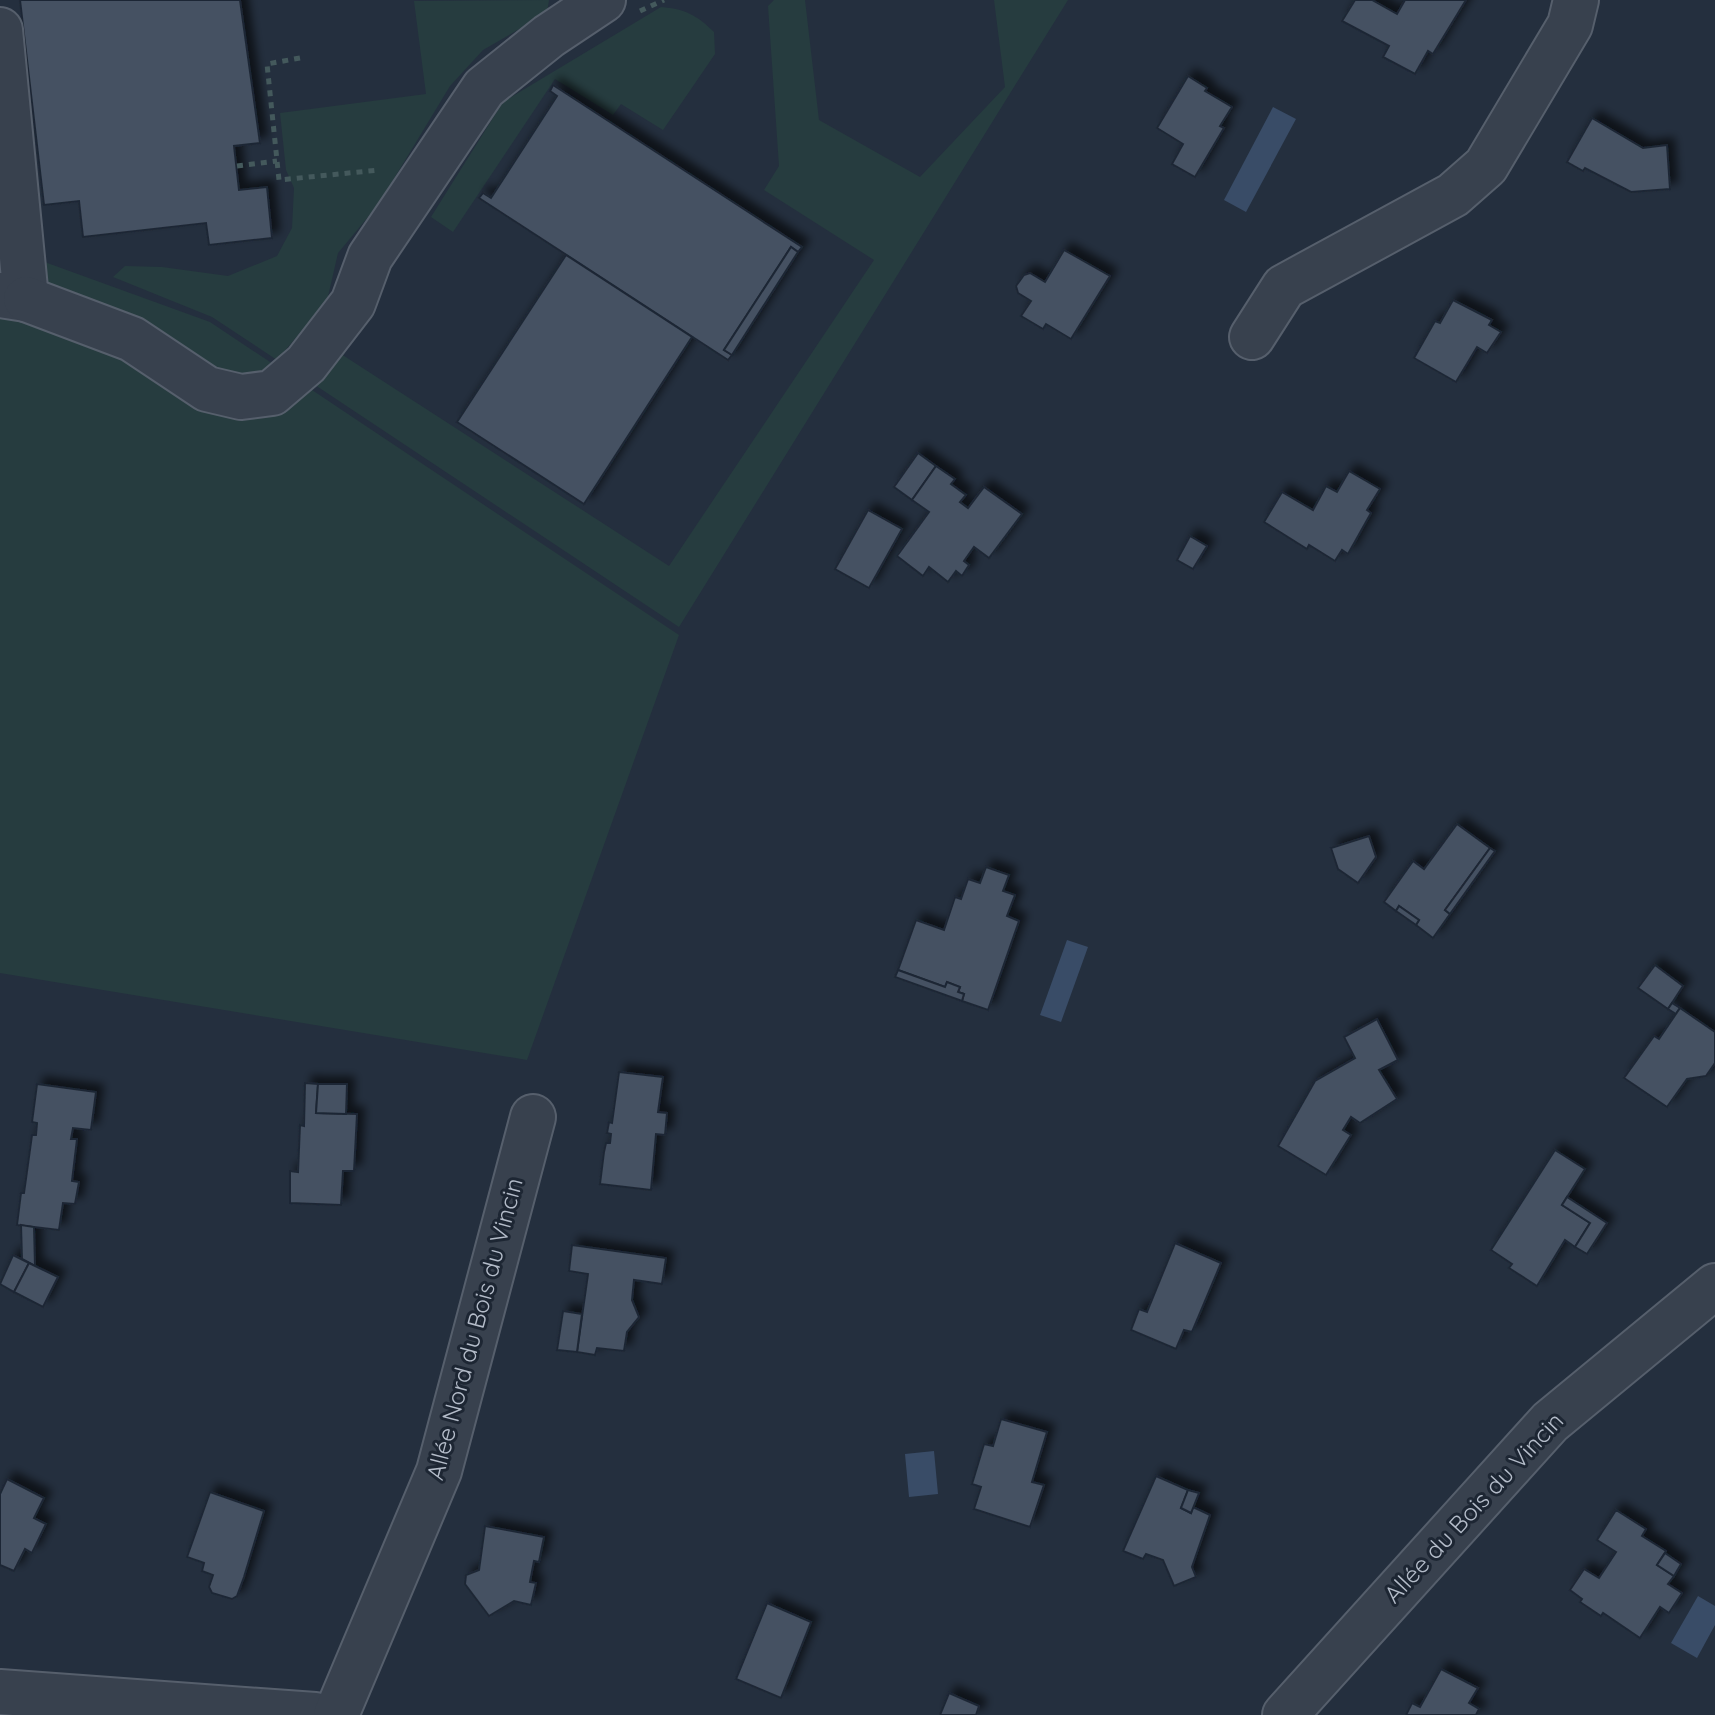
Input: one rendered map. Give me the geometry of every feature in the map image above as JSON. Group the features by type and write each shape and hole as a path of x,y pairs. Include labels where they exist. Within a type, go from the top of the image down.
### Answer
{"street":[{"path":"0,30 13,297 132,339 207,389 241,397 272,393 306,364 353,303 370,257 484,88 549,36 603,0"},
{"path":"1252,337 1284,287 1453,195 1486,166 1570,25 1576,0"},
{"name":"Allée Nord du Bois du Vincin","path":"336,1715 439,1471 533,1117"},
{"name":"Allée du Bois du Vincin","path":"1285,1715 1550,1422 1715,1286"},
{"path":"0,1692 315,1715"}],"path":[{"path":"237,166 277,161"}],"green space":[{"path":"549,0 547,13 483,50 450,86 378,205 338,253 327,301 277,360 212,317 113,277 125,266 162,267 228,276 277,256 292,228 294,188 286,170 280,113 426,94 414,1"},
{"path":"774,0 805,0 819,120 920,177 1005,87 994,0 1068,0 679,627 312,383 338,352 669,566 874,260 764,190 779,166 768,6"},
{"path":"661,7 690,14 708,26 714,32 715,54 663,130 621,104 613,115 555,79 453,232 431,217 503,102"},
{"path":"0,197 6,248 210,322 679,635 527,1060 0,973"}],"water":[{"path":"1273,107 1296,119 1246,212 1224,200"},
{"path":"1067,940 1088,947 1061,1022 1040,1015"},
{"path":"934,1451 938,1494 909,1497 905,1454"},
{"path":"1698,1596 1715,1606 1715,1625 1697,1658 1671,1643"}],"building":[{"path":"20,0 240,0 260,143 234,146 239,190 267,187 272,238 209,245 206,223 83,237 79,201 44,205"},
{"path":"1355,0 1372,0 1397,14 1405,0 1466,0 1433,54 1428,51 1415,74 1383,57 1389,46 1342,21"},
{"path":"1188,76 1207,88 1205,91 1232,107 1220,126 1224,128 1195,177 1172,164 1183,144 1157,128"},
{"path":"553,85 802,247 798,252 791,247 724,350 732,355 728,360 479,198 483,193 491,198 557,96 550,91"},
{"path":"1592,118 1643,148 1667,145 1670,189 1631,192 1567,162"},
{"path":"791,247 798,252 732,355 724,350"},
{"path":"1064,250 1110,276 1071,339 1046,324 1043,329 1021,316 1031,301 1018,293 1016,286 1024,275 1030,273 1045,282"},
{"path":"566,255 692,337 584,504 457,422"},
{"path":"1453,300 1492,320 1489,325 1501,332 1487,353 1477,347 1456,382 1414,358 1435,321 1440,323"},
{"path":"918,453 936,466 912,500 894,487"},
{"path":"936,466 955,479 951,484 966,495 960,502 968,508 984,487 1022,514 989,558 974,547 964,561 969,565 962,576 956,571 948,582 929,567 923,576 897,556 929,512 912,500"},
{"path":"1349,471 1380,489 1367,510 1371,513 1348,554 1342,550 1335,561 1309,545 1307,549 1264,522 1282,492 1313,510 1326,486 1337,492"},
{"path":"868,510 902,529 869,588 835,569"},
{"path":"1190,536 1207,546 1193,569 1177,560"},
{"path":"1457,824 1490,848 1445,910 1450,914 1433,938 1416,925 1419,920 1399,906 1396,911 1384,902 1413,861 1424,869"},
{"path":"1369,836 1376,857 1358,883 1338,869 1331,848"},
{"path":"1490,848 1495,851 1450,914 1445,910"},
{"path":"986,867 1009,875 1003,891 1015,895 1007,916 1019,921 988,1010 962,1001 964,994 958,992 960,987 947,982 945,987 898,970 916,920 944,930 955,897 961,899 968,879 980,883"},
{"path":"1399,906 1419,920 1416,925 1396,911"},
{"path":"1655,965 1683,986 1668,1009 1638,988"},
{"path":"898,970 945,987 947,982 960,987 958,992 964,994 962,1001 895,977"},
{"path":"1672,1003 1680,1008 1676,1014 1668,1009"},
{"path":"1680,1008 1715,1032 1715,1063 1706,1076 1687,1079 1667,1107 1624,1078 1654,1036 1659,1039"},
{"path":"1377,1019 1398,1060 1379,1070 1397,1099 1360,1123 1351,1117 1343,1130 1351,1135 1326,1175 1278,1146 1315,1081 1355,1058 1344,1037"},
{"path":"619,1072 663,1077 658,1112 667,1113 665,1135 656,1134 651,1190 600,1184 606,1143 610,1143 611,1134 607,1133 609,1122 612,1123"},
{"path":"305,1083 318,1084 316,1113 357,1114 354,1171 343,1171 341,1205 290,1203 290,1171 298,1172 300,1125 304,1126"},
{"path":"37,1084 96,1092 91,1130 73,1128 71,1139 77,1139 72,1181 79,1182 75,1204 63,1203 59,1230 17,1225 32,1135 36,1135 37,1123 32,1122"},
{"path":"318,1084 347,1084 346,1114 316,1113"},
{"path":"1555,1150 1585,1169 1562,1205 1590,1223 1575,1247 1565,1240 1537,1286 1509,1268 1512,1264 1491,1250"},
{"path":"1567,1197 1607,1223 1587,1254 1575,1247 1590,1223 1562,1205"},
{"path":"21,1225 34,1227 35,1266 22,1259"},
{"path":"1175,1243 1221,1263 1192,1332 1184,1330 1176,1349 1131,1330 1139,1309 1147,1312"},
{"path":"572,1245 666,1258 662,1284 634,1280 632,1300 639,1317 627,1332 624,1351 597,1348 595,1355 577,1352 588,1274 569,1271"},
{"path":"13,1255 29,1263 14,1292 0,1284"},
{"path":"29,1263 58,1277 43,1307 14,1292"},
{"path":"563,1311 582,1314 577,1352 557,1350"},
{"path":"1001,1419 1047,1432 1032,1482 1044,1485 1030,1527 974,1509 981,1487 972,1484 984,1444 993,1446"},
{"path":"1156,1476 1188,1490 1181,1508 1191,1513 1193,1507 1210,1515 1192,1567 1196,1577 1174,1586 1163,1560 1146,1554 1143,1559 1123,1551"},
{"path":"7,1479 44,1498 34,1518 46,1524 32,1553 25,1549 14,1571 0,1565 0,1494"},
{"path":"1188,1490 1199,1493 1191,1513 1181,1508"},
{"path":"210,1492 264,1511 244,1577 237,1596 232,1599 212,1593 209,1587 213,1575 202,1571 204,1563 187,1557"},
{"path":"1616,1510 1646,1529 1642,1536 1666,1551 1657,1565 1674,1576 1668,1584 1682,1593 1669,1613 1660,1607 1640,1638 1603,1613 1601,1616 1580,1602 1582,1599 1570,1590 1584,1569 1599,1578 1616,1552 1597,1540"},
{"path":"485,1526 544,1537 539,1562 534,1561 530,1582 536,1583 531,1605 514,1601 489,1616 465,1584 466,1575 479,1570"},
{"path":"1665,1553 1681,1564 1674,1576 1657,1565"},
{"path":"767,1603 811,1622 781,1698 736,1679"},
{"path":"1441,1669 1478,1688 1469,1703 1479,1709 1476,1715 1406,1715 1412,1703 1420,1707"},
{"path":"949,1693 979,1706 976,1715 940,1715"}]}
